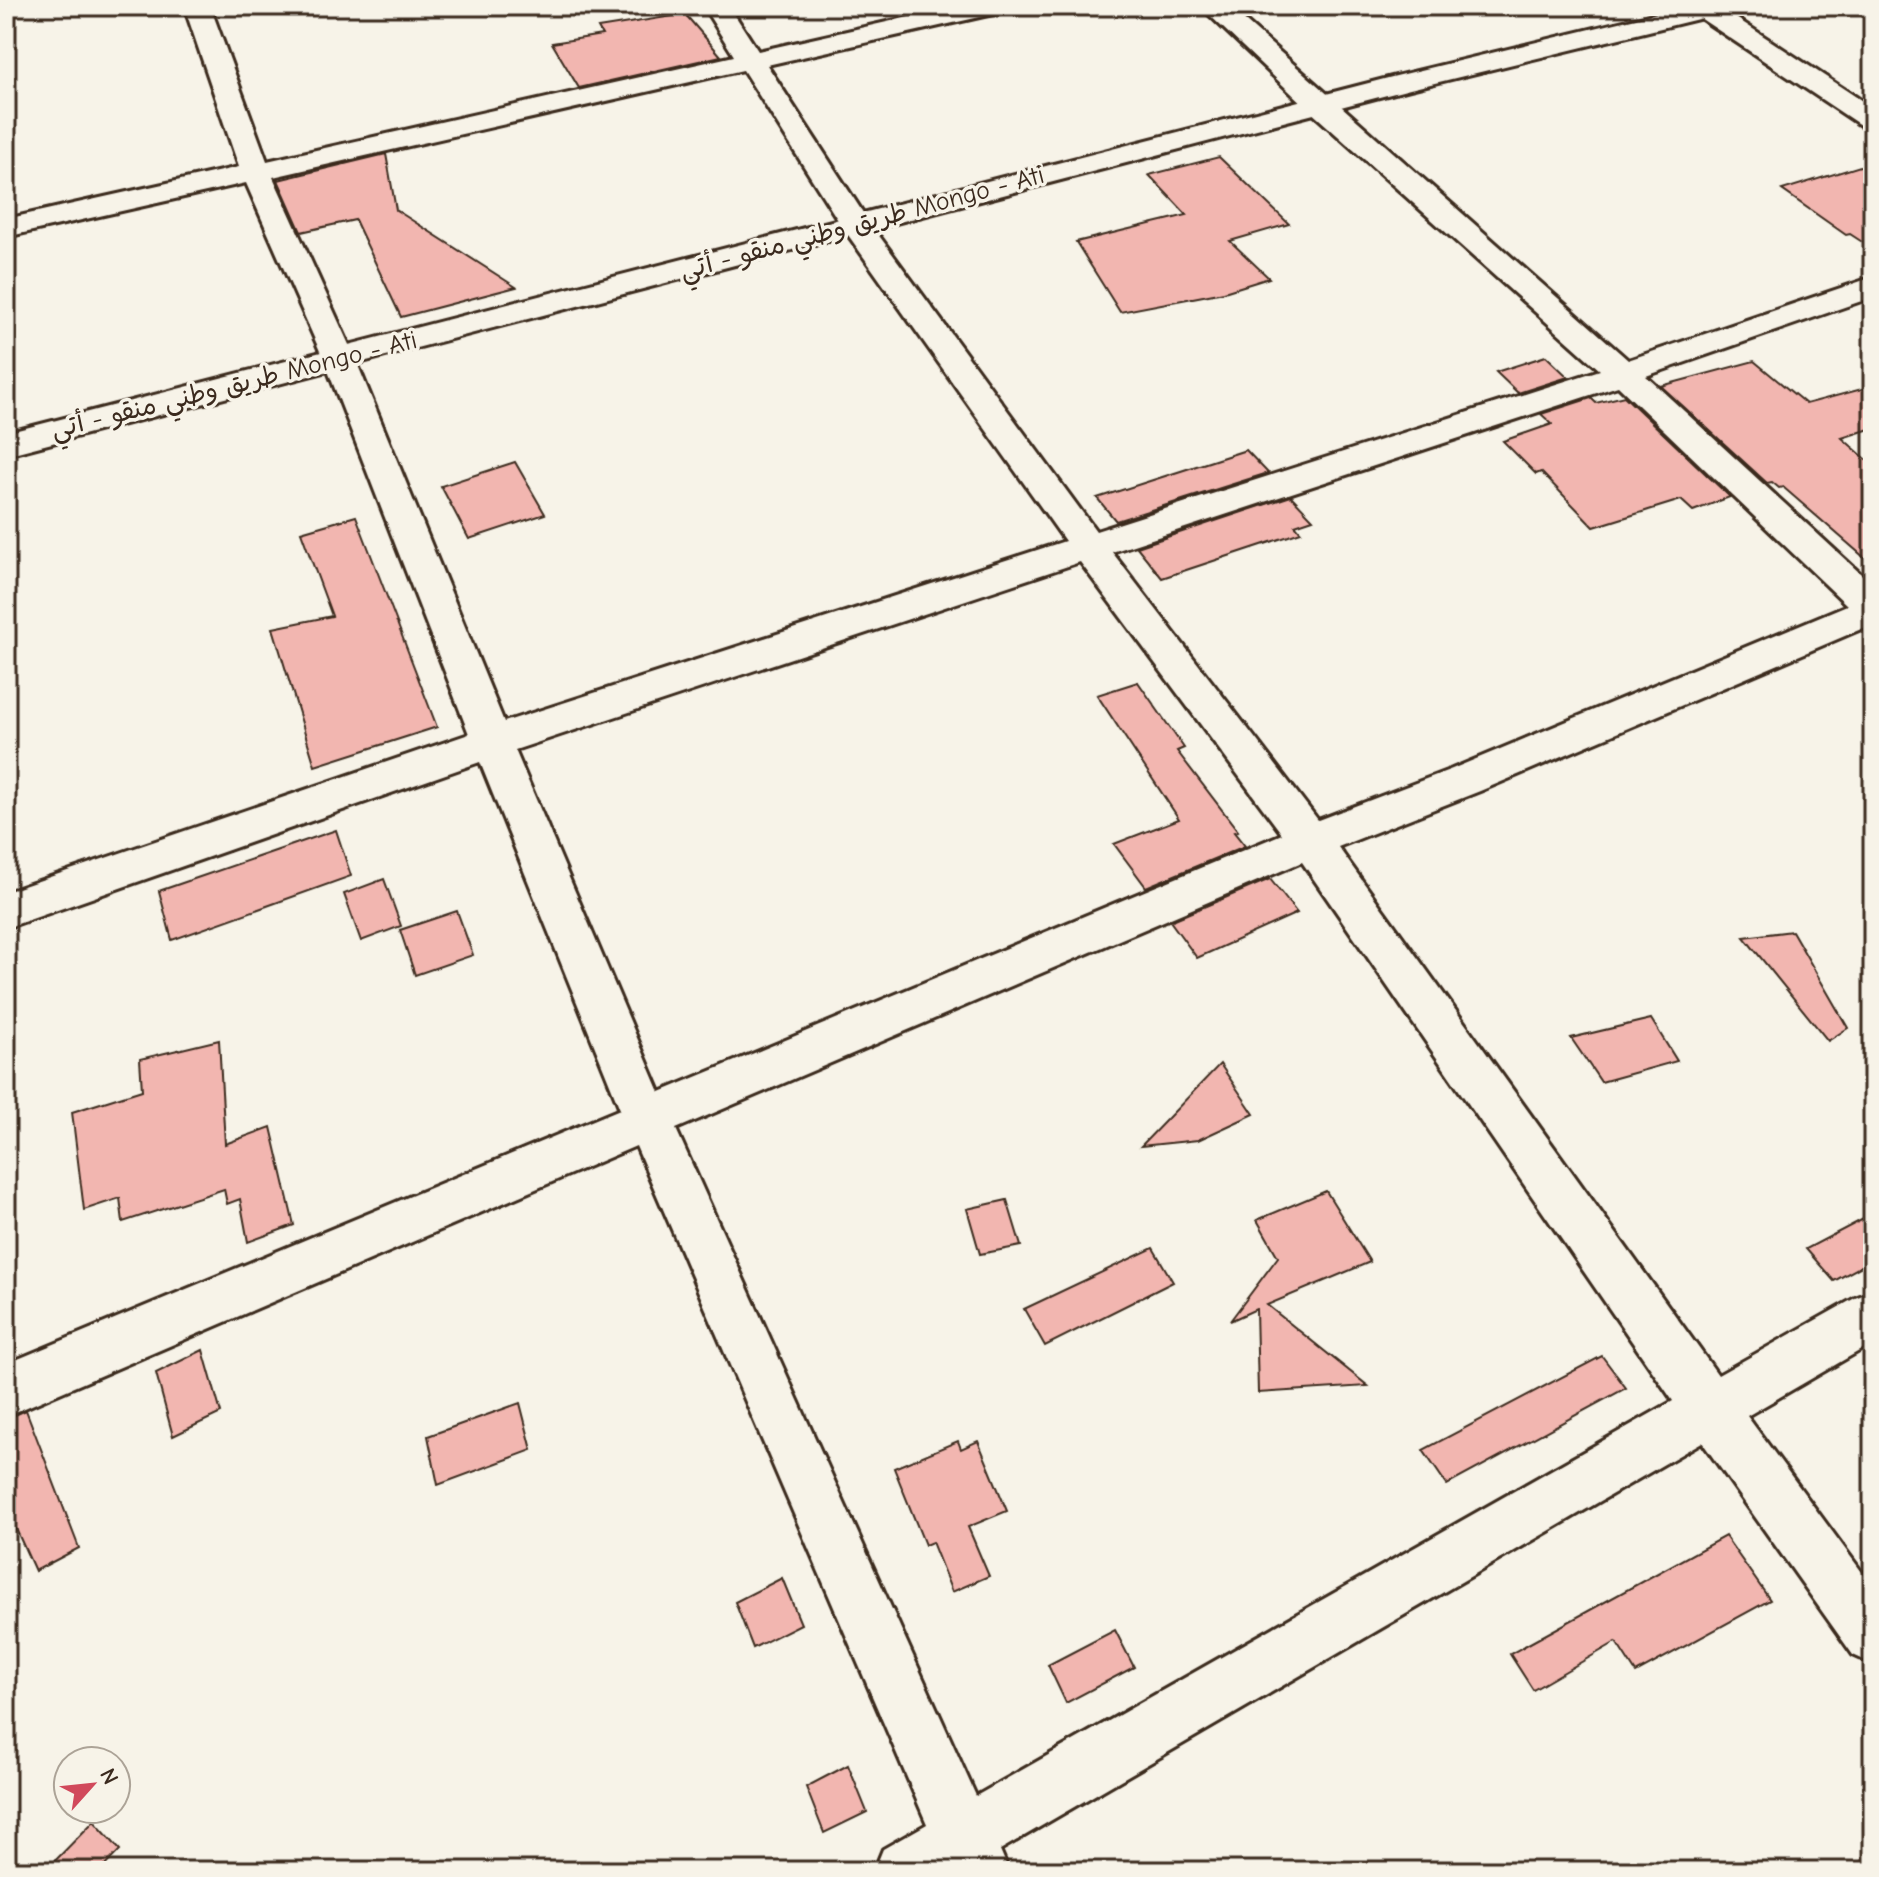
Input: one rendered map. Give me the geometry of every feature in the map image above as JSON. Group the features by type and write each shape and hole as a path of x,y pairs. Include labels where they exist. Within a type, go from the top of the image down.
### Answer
{"street":[{"path":"197,6 256,172 339,358 492,743 648,1119 970,1854"},
{"path":"716,6 856,225 1088,546 1310,840 1710,1409 1873,1635"},
{"path":"6,228 993,6"},
{"path":"6,1390 1310,840 1466,780 1873,608 1623,373 1213,6"},
{"path":"1707,7 1873,121"},
{"name":"طريق وطني منقو - أتي Mongo - Ati","path":"6,444 1319,104 1707,7"},
{"path":"6,910 492,743 1088,546 1517,410 1873,286"},
{"path":"905,1871 970,1854 1710,1409 1873,1315"}],"building":[{"path":"685,14 721,56 579,88 552,43 602,35 598,28"},
{"path":"386,154 396,210 516,287 401,317 355,220 301,232 278,180"},
{"path":"1219,157 1289,224 1230,241 1269,278 1224,292 1120,312 1076,242 1187,215 1149,175"},
{"path":"1873,162 1873,249 1850,234 1846,235 1782,190"},
{"path":"1546,356 1568,377 1518,393 1496,372"},
{"path":"1754,361 1806,404 1873,386 1873,428 1842,438 1873,465 1873,565 1783,487 1767,483 1661,386"},
{"path":"1624,396 1730,497 1693,511 1681,500 1594,527 1541,472 1536,474 1503,441 1552,424 1541,414 1591,398 1596,403"},
{"path":"1246,450 1268,473 1116,521 1097,498"},
{"path":"515,462 545,514 469,539 441,486"},
{"path":"1291,496 1313,519 1295,525 1301,532 1162,578 1137,547"},
{"path":"356,516 437,727 315,766 273,628 332,616 301,532"},
{"path":"1138,682 1184,748 1177,751 1238,831 1234,832 1245,846 1146,887 1114,844 1179,819 1097,695"},
{"path":"336,830 351,876 172,940 159,891"},
{"path":"384,879 401,926 361,941 344,894"},
{"path":"1270,879 1297,913 1197,958 1170,921"},
{"path":"457,911 473,955 415,975 400,930"},
{"path":"1792,931 1848,1028 1828,1041 1744,937"},
{"path":"1651,1019 1677,1061 1601,1082 1571,1038"},
{"path":"219,1040 225,1144 271,1127 294,1225 248,1242 240,1199 227,1204 224,1189 123,1222 120,1198 84,1210 72,1112 142,1090 140,1059"},
{"path":"1220,1064 1254,1114 1198,1140 1141,1146"},
{"path":"1326,1191 1370,1262 1267,1305 1368,1386 1258,1393 1256,1309 1230,1321 1278,1257 1257,1220"},
{"path":"1007,1200 1021,1246 980,1254 967,1209"},
{"path":"1873,1214 1873,1260 1834,1281 1806,1249"},
{"path":"1153,1248 1173,1282 1045,1346 1024,1309"},
{"path":"203,1350 221,1413 173,1436 156,1373"},
{"path":"1602,1356 1626,1388 1447,1485 1423,1450"},
{"path":"520,1403 532,1450 438,1485 428,1436"},
{"path":"26,1410 79,1548 35,1571 16,1529 6,1535 6,1419"},
{"path":"958,1441 961,1449 978,1441 1007,1511 968,1527 989,1576 952,1592 932,1542 925,1545 894,1468"},
{"path":"1725,1536 1770,1600 1636,1673 1616,1642 1533,1690 1510,1654"},
{"path":"782,1578 801,1624 753,1648 735,1602"},
{"path":"1115,1630 1134,1667 1066,1703 1048,1665"},
{"path":"848,1765 867,1812 824,1833 806,1787"},
{"path":"90,1825 98,1825 120,1850 100,1871 45,1871"}]}
